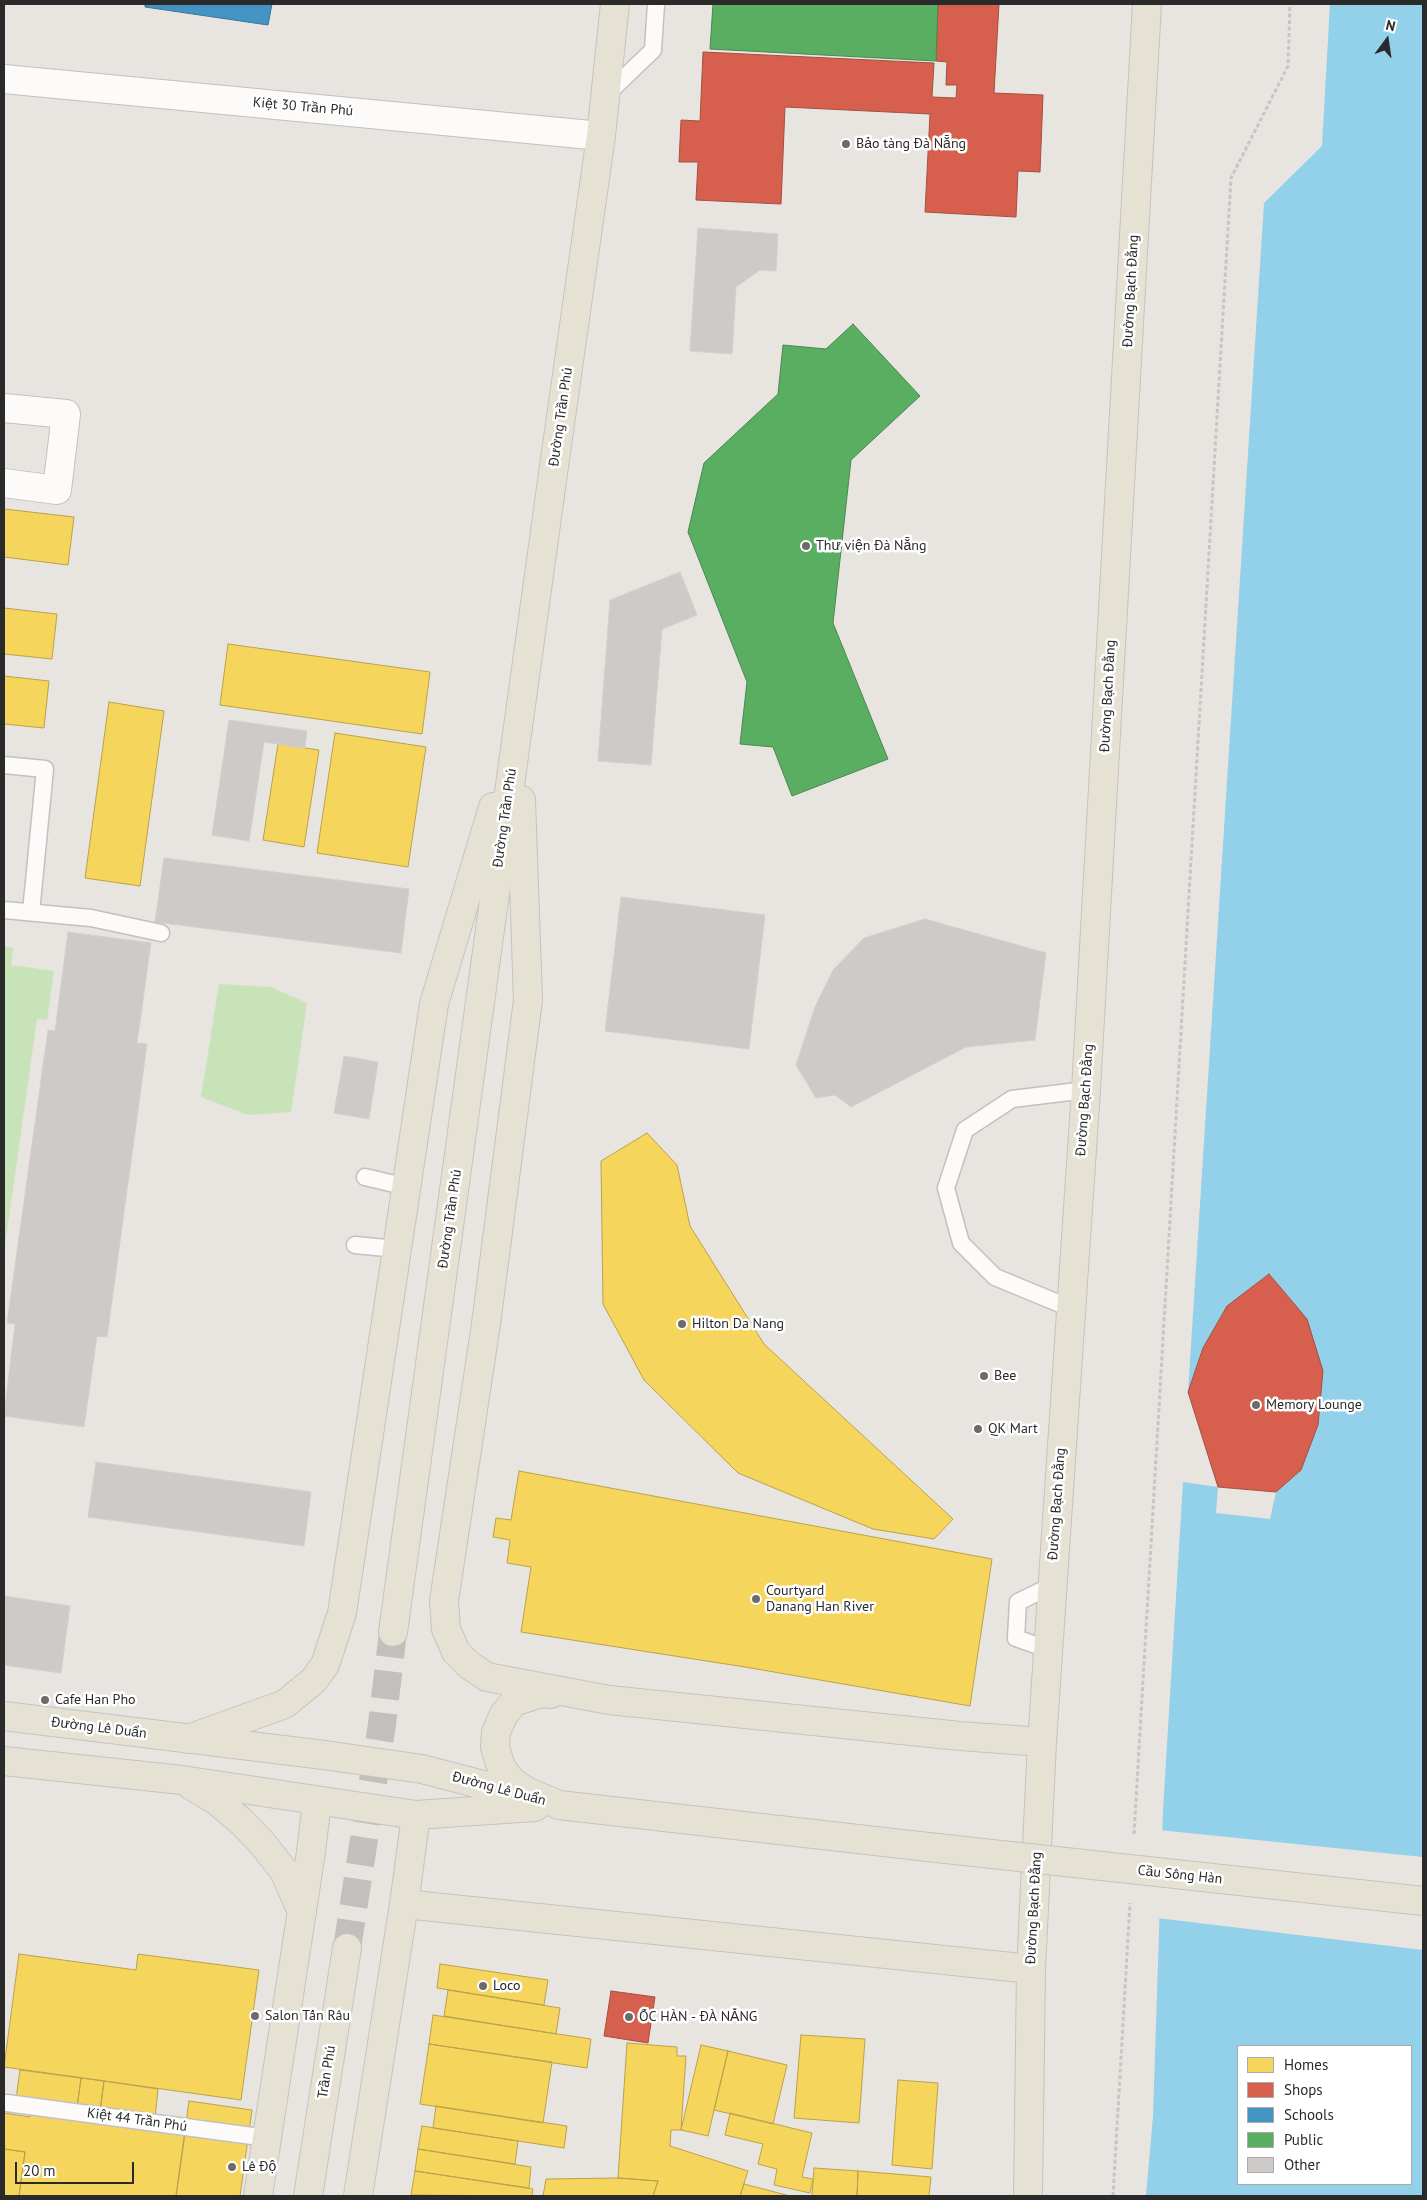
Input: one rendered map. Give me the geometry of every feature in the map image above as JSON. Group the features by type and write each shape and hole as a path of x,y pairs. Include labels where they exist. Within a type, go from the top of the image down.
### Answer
{"main road":[{"name":"Đường Trần Phú","path":"393,1632 601,136 615,4"},
{"name":"Đường Bạch Đằng","path":"1028,2196 1032,1969 1047,1649 1086,1090 1148,4"},
{"path":"188,1739 285,1704 314,1680 325,1665 342,1613 434,1004 518,723"},
{"path":"518,723 528,1000 486,1324 444,1601 446,1629 456,1652 469,1665 486,1677 609,1700"},
{"path":"559,1805 526,1791 512,1781 501,1767 495,1747 496,1732 504,1714 514,1702 541,1693 960,1736 1042,1742"},
{"name":"Đường Lê Duẩn","path":"4,1716 324,1755 422,1769 559,1805"},
{"name":"Đường Lê Duẩn","path":"4,1761 182,1780 416,1815 559,1805"},
{"path":"182,1780 217,1801 243,1823 261,1842 284,1871 302,1912"},
{"path":"258,2196 302,1912 317,1801"},
{"name":"Cầu Sông Hàn","path":"559,1805 1423,1901"},
{"path":"358,2196 404,1904 416,1815"},
{"path":"404,1904 1032,1969"},
{"name":"Trần Phú","path":"308,2196 347,1948"}],"street":[{"name":"Kiệt 30 Trần Phú","path":"4,79 601,136"},
{"path":"4,408 66,414 56,490 4,483"}],"lane":[{"path":"606,95 653,50 656,4"},
{"path":"4,765 45,769 31,912"},
{"path":"4,910 91,918 161,933"},
{"path":"1070,1308 995,1278 961,1243 946,1188 965,1130 1012,1099 1086,1090"},
{"path":"365,1177 406,1187"},
{"path":"355,1245 397,1249"},
{"name":"Kiệt 44 Trần Phú","path":"7,2103 267,2138"}],"path":[{"path":"1134,1839 1231,178 1288,66 1290,4"},
{"path":"1113,2196 1130,1898"}],"green space":[{"path":"4,946 13,948 11,965 54,971 47,1020 37,1019 4,1252"},
{"path":"219,984 270,987 307,1003 291,1112 248,1115 201,1097"}],"water":[{"path":"1330,4 1423,4 1423,2196 1146,2196 1153,2116 1163,1810 1183,1482 1218,1487 1216,1513 1270,1519 1276,1492 1301,1470 1318,1425 1307,1319 1269,1274 1227,1306 1203,1348 1188,1392 1264,203 1322,146"}],"pier":[{"path":"1159,1830 1423,1857 1423,1950 1157,1918"}],"building: Homes":[{"path":"4,509 74,517 68,565 4,557"},
{"path":"4,608 57,614 52,659 4,654"},
{"path":"228,644 430,672 422,734 220,705"},
{"path":"4,676 49,681 44,728 4,724"},
{"path":"109,702 164,711 140,886 85,878"},
{"path":"335,733 426,747 408,867 317,853"},
{"path":"278,744 319,750 304,847 263,840"},
{"name":"Hilton Da Nang","path":"647,1133 677,1165 690,1226 764,1344 953,1519 934,1539 873,1529 738,1473 644,1380 603,1304 601,1161"},
{"name":"Courtyard Danang Han River","path":"519,1471 992,1559 970,1706 745,1667 521,1632 531,1567 507,1563 510,1540 493,1537 496,1518 511,1520"},
{"path":"19,1954 136,1970 138,1954 259,1970 241,2100 4,2067"},
{"path":"440,1964 548,1980 544,2005 437,1988"},
{"path":"448,1990 560,2008 556,2034 444,2016"},
{"path":"433,2015 591,2039 587,2068 429,2044"},
{"path":"801,2035 865,2039 859,2123 794,2118"},
{"path":"627,2043 677,2047 677,2056 686,2056 681,2130 671,2130 670,2146 748,2171 740,2196 653,2196 658,2181 618,2178"},
{"path":"429,2044 552,2062 543,2123 420,2104"},
{"path":"701,2045 728,2051 708,2136 681,2130"},
{"path":"728,2051 787,2065 773,2124 714,2110"},
{"path":"20,2070 81,2078 77,2107 16,2099"},
{"path":"81,2078 104,2081 100,2111 76,2116"},
{"path":"898,2080 938,2083 932,2169 892,2165"},
{"path":"104,2081 158,2089 155,2118 100,2111"},
{"path":"189,2101 252,2110 240,2196 176,2196"},
{"path":"436,2106 567,2126 564,2148 433,2128"},
{"path":"4,2113 30,2117 31,2113 185,2134 176,2196 19,2196 25,2152 4,2149"},
{"path":"730,2113 812,2133 802,2177 813,2179 810,2193 774,2185 777,2169 758,2164 763,2144 725,2135"},
{"path":"422,2126 518,2141 515,2164 418,2149"},
{"path":"4,2149 25,2152 19,2196 4,2196"},
{"path":"418,2149 531,2167 529,2188 415,2171"},
{"path":"814,2168 858,2171 857,2196 812,2196"},
{"path":"415,2171 533,2189 532,2196 411,2195"},
{"path":"858,2171 931,2177 929,2196 857,2196"},
{"path":"618,2178 658,2181 653,2196 543,2196 546,2179"},
{"path":"744,2184 790,2196 740,2196"}],"building: Shops":[{"path":"938,4 999,4 994,93 1043,95 1040,172 1018,171 1016,217 925,212 930,114 785,107 781,204 696,200 698,162 679,162 681,120 700,121 703,52 934,63 932,97 956,98 957,85 946,85 947,62 936,61"},
{"path":"1269,1274 1307,1319 1323,1371 1318,1425 1301,1470 1276,1492 1218,1487 1188,1392 1203,1348 1227,1306"},
{"name":"ỐC HÀN - ĐÀ NẴNG","path":"611,1991 655,1997 648,2043 604,2036"}],"building: Schools":[{"path":"145,4 272,4 268,25 145,7"}],"building: Public":[{"path":"713,4 938,4 936,61 710,49"},
{"path":"853,324 920,396 851,460 833,623 888,759 792,796 773,747 740,744 747,682 688,532 704,463 778,394 783,345 826,349"}],"building: Other":[{"path":"698,228 778,234 776,271 760,270 736,287 732,354 690,351"},
{"path":"680,572 697,615 662,629 651,765 598,761 610,600"},
{"path":"229,720 307,731 305,748 264,742 249,841 212,835"},
{"path":"164,858 409,889 401,953 155,922"},
{"path":"621,897 765,915 749,1049 605,1031"},
{"path":"925,919 1046,953 1035,1040 966,1047 851,1107 835,1095 816,1098 796,1065 815,1007 833,970 864,938"},
{"path":"68,932 151,943 137,1043 147,1044 107,1337 97,1336 84,1427 4,1416 15,1324 7,1323 48,1030 55,1031"},
{"path":"344,1056 378,1062 369,1119 334,1113"},
{"path":"96,1462 311,1492 304,1546 88,1517"},
{"path":"4,1596 70,1606 61,1673 4,1665"}],"tunnel":[{"path":"347,1948 382,1724 393,1632"}],"place":[{"name":"Bảo tàng Đà Nẵng","path":"846,144"},
{"name":"Thư viện Đà Nẵng","path":"806,546"},
{"name":"Hilton Da Nang","path":"682,1324"},
{"name":"Bee","path":"984,1376"},
{"name":"Memory Lounge","path":"1256,1405"},
{"name":"QK Mart","path":"978,1429"},
{"name":"Courtyard Danang Han River","path":"756,1599"},
{"name":"Cafe Han Pho","path":"45,1700"},
{"name":"Loco","path":"483,1986"},
{"name":"Salon Tấn Râu","path":"255,2016"},
{"name":"ỐC HÀN - ĐÀ NẴNG","path":"629,2017"},
{"name":"Lê Độ","path":"232,2167"}]}
